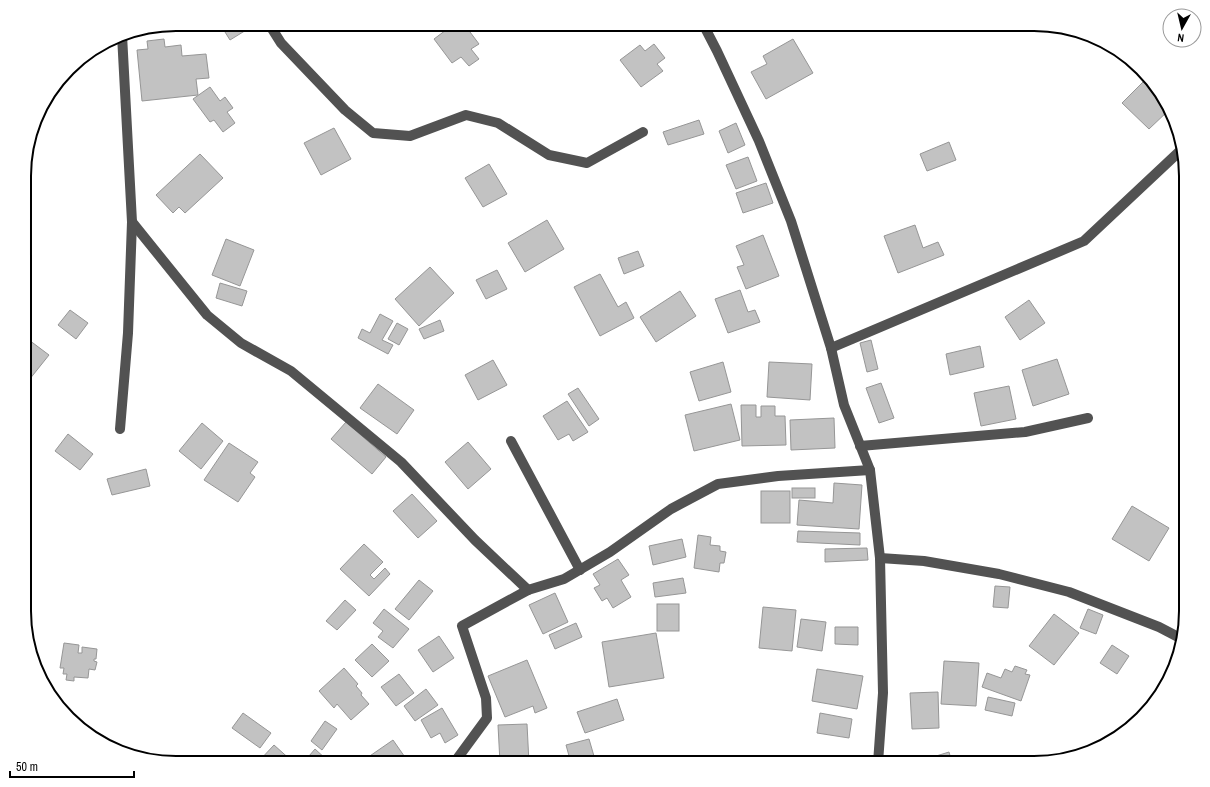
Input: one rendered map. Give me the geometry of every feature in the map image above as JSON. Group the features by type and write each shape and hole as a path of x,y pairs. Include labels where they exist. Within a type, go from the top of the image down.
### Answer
{"street":[{"path":"274,31 281,42 345,110 373,133 410,136 466,115 498,123 549,155 587,163 643,132"},
{"path":"706,31 717,51 762,148 791,221 831,348 844,405 870,470 880,558 883,693 878,756"},
{"path":"120,429 128,333 132,222 122,41"},
{"path":"831,348 1084,241 1177,154"},
{"path":"132,222 207,315 240,343 291,371 401,462 475,540 528,590"},
{"path":"860,446 1026,432 1088,418"},
{"path":"511,441 580,570"},
{"path":"459,756 487,718 486,698 462,626 528,590 564,579 610,552 671,509 718,484 778,476 870,470"},
{"path":"880,558 924,561 999,574 1062,590 1159,627 1177,636"}],"building":[{"path":"224,31 245,31 230,40"},
{"path":"445,31 469,31 479,44 471,49 479,59 469,66 461,57 452,63 434,39"},
{"path":"164,39 165,47 181,45 182,56 206,54 209,78 196,79 198,95 142,101 137,50 148,49 147,41"},
{"path":"793,39 813,73 766,99 751,72 767,64 763,56"},
{"path":"654,44 665,58 657,64 663,71 641,87 620,60 640,45 645,51"},
{"path":"1144,81 1155,95 1165,114 1149,129 1122,103"},
{"path":"210,87 220,101 225,97 233,108 227,112 235,123 223,132 214,120 210,122 193,99"},
{"path":"699,120 704,134 668,145 663,132"},
{"path":"736,123 745,145 728,153 719,131"},
{"path":"334,128 351,159 321,175 304,143"},
{"path":"949,142 956,160 927,171 920,154"},
{"path":"200,154 223,178 185,213 179,207 173,213 156,195"},
{"path":"748,157 757,181 736,189 726,165"},
{"path":"489,164 507,194 483,207 465,178"},
{"path":"766,183 773,203 743,213 736,193"},
{"path":"547,220 564,249 525,272 508,243"},
{"path":"915,225 923,248 938,242 944,255 898,273 884,236"},
{"path":"763,235 779,276 746,289 737,267 744,265 736,246"},
{"path":"226,239 254,250 240,286 212,275"},
{"path":"638,251 644,266 624,274 618,258"},
{"path":"430,267 454,293 419,326 395,299"},
{"path":"497,270 507,289 486,299 476,280"},
{"path":"600,274 618,307 626,302 634,318 600,336 574,287"},
{"path":"220,283 247,291 242,306 216,298"},
{"path":"740,290 748,312 755,310 760,322 728,333 715,299"},
{"path":"680,291 696,316 656,342 640,317"},
{"path":"1029,300 1045,323 1020,340 1005,317"},
{"path":"70,310 88,323 76,339 58,325"},
{"path":"380,314 393,321 382,340 393,345 388,354 358,338 362,329 370,333"},
{"path":"440,320 444,331 424,339 419,329"},
{"path":"397,323 408,329 399,345 388,339"},
{"path":"871,340 878,369 867,372 860,343"},
{"path":"31,342 49,355 31,378"},
{"path":"980,346 984,367 950,375 946,354"},
{"path":"1057,359 1069,394 1033,406 1022,370"},
{"path":"493,360 507,385 478,400 465,375"},
{"path":"723,362 731,392 699,401 690,372"},
{"path":"769,362 812,364 810,400 767,397"},
{"path":"881,383 894,418 879,423 866,388"},
{"path":"378,384 414,410 397,434 360,408"},
{"path":"1009,386 1016,419 981,426 974,393"},
{"path":"578,388 599,419 589,426 568,394"},
{"path":"567,401 588,432 573,441 569,434 558,440 543,416"},
{"path":"731,404 740,440 694,451 685,415"},
{"path":"741,405 756,405 756,417 761,417 761,406 775,406 775,416 785,416 786,445 742,446"},
{"path":"834,418 835,448 791,450 790,420"},
{"path":"346,422 386,457 372,474 331,439"},
{"path":"202,423 223,441 201,469 179,451"},
{"path":"68,434 93,454 80,470 55,451"},
{"path":"468,442 491,469 468,489 445,462"},
{"path":"229,443 258,462 250,473 255,477 238,502 204,480"},
{"path":"146,469 150,486 112,495 107,479"},
{"path":"834,483 862,485 859,529 797,525 799,500 833,503"},
{"path":"792,488 815,488 815,498 792,498"},
{"path":"761,491 790,491 790,523 761,523"},
{"path":"412,494 437,521 418,538 393,511"},
{"path":"1132,506 1169,528 1149,561 1112,539"},
{"path":"798,531 860,533 860,545 797,542"},
{"path":"698,535 711,537 710,545 720,546 720,551 726,552 724,563 720,563 719,572 694,568"},
{"path":"682,539 686,557 653,565 649,546"},
{"path":"364,544 383,562 370,575 374,579 385,568 390,574 369,596 340,569"},
{"path":"867,548 868,560 825,562 825,549"},
{"path":"618,559 629,575 621,580 631,597 613,608 607,598 602,601 594,588 600,585 593,574"},
{"path":"683,578 686,593 655,597 653,583"},
{"path":"419,580 433,591 409,620 395,609"},
{"path":"995,586 1010,587 1008,608 993,607"},
{"path":"555,593 568,622 543,634 529,605"},
{"path":"345,600 356,610 337,630 326,621"},
{"path":"657,604 679,604 679,631 657,631"},
{"path":"763,607 796,610 792,651 759,648"},
{"path":"384,609 409,629 393,648 378,637 383,631 373,623"},
{"path":"1088,609 1103,615 1096,634 1080,628"},
{"path":"1054,614 1079,633 1054,665 1029,646"},
{"path":"801,619 826,622 822,651 797,647"},
{"path":"576,623 582,637 555,649 549,635"},
{"path":"835,627 858,627 858,645 835,644"},
{"path":"656,633 664,678 609,687 602,642"},
{"path":"439,636 454,658 433,672 418,650"},
{"path":"64,643 79,645 78,653 82,653 82,647 97,649 96,659 94,659 94,661 97,662 95,670 89,669 88,678 74,677 74,681 66,680 67,674 63,674 64,668 60,668"},
{"path":"372,644 389,661 372,677 355,660"},
{"path":"1112,645 1129,656 1117,674 1100,663"},
{"path":"527,660 547,708 535,713 533,706 505,717 488,676"},
{"path":"944,661 979,663 976,706 941,704"},
{"path":"1015,666 1027,670 1025,674 1030,675 1021,701 982,687 987,673 1001,678 1005,669 1012,672"},
{"path":"344,668 358,684 356,686 362,693 361,695 369,704 351,720 337,704 334,708 319,691"},
{"path":"817,669 863,676 857,709 812,701"},
{"path":"399,674 414,693 396,706 381,687"},
{"path":"426,689 438,705 415,721 404,706"},
{"path":"938,692 939,728 912,729 910,693"},
{"path":"988,697 1015,703 1012,716 985,710"},
{"path":"617,699 624,720 585,733 577,712"},
{"path":"442,708 458,735 445,743 440,733 431,738 421,720"},
{"path":"243,713 271,733 260,748 232,728"},
{"path":"820,713 852,719 849,738 817,733"},
{"path":"325,721 337,729 322,750 311,741"},
{"path":"527,724 529,756 500,756 498,725"},
{"path":"589,739 594,756 569,756 566,745"},
{"path":"393,740 404,756 370,756"},
{"path":"274,745 286,756 264,756"},
{"path":"315,749 323,756 309,756"},
{"path":"949,752 950,756 936,756"}]}
